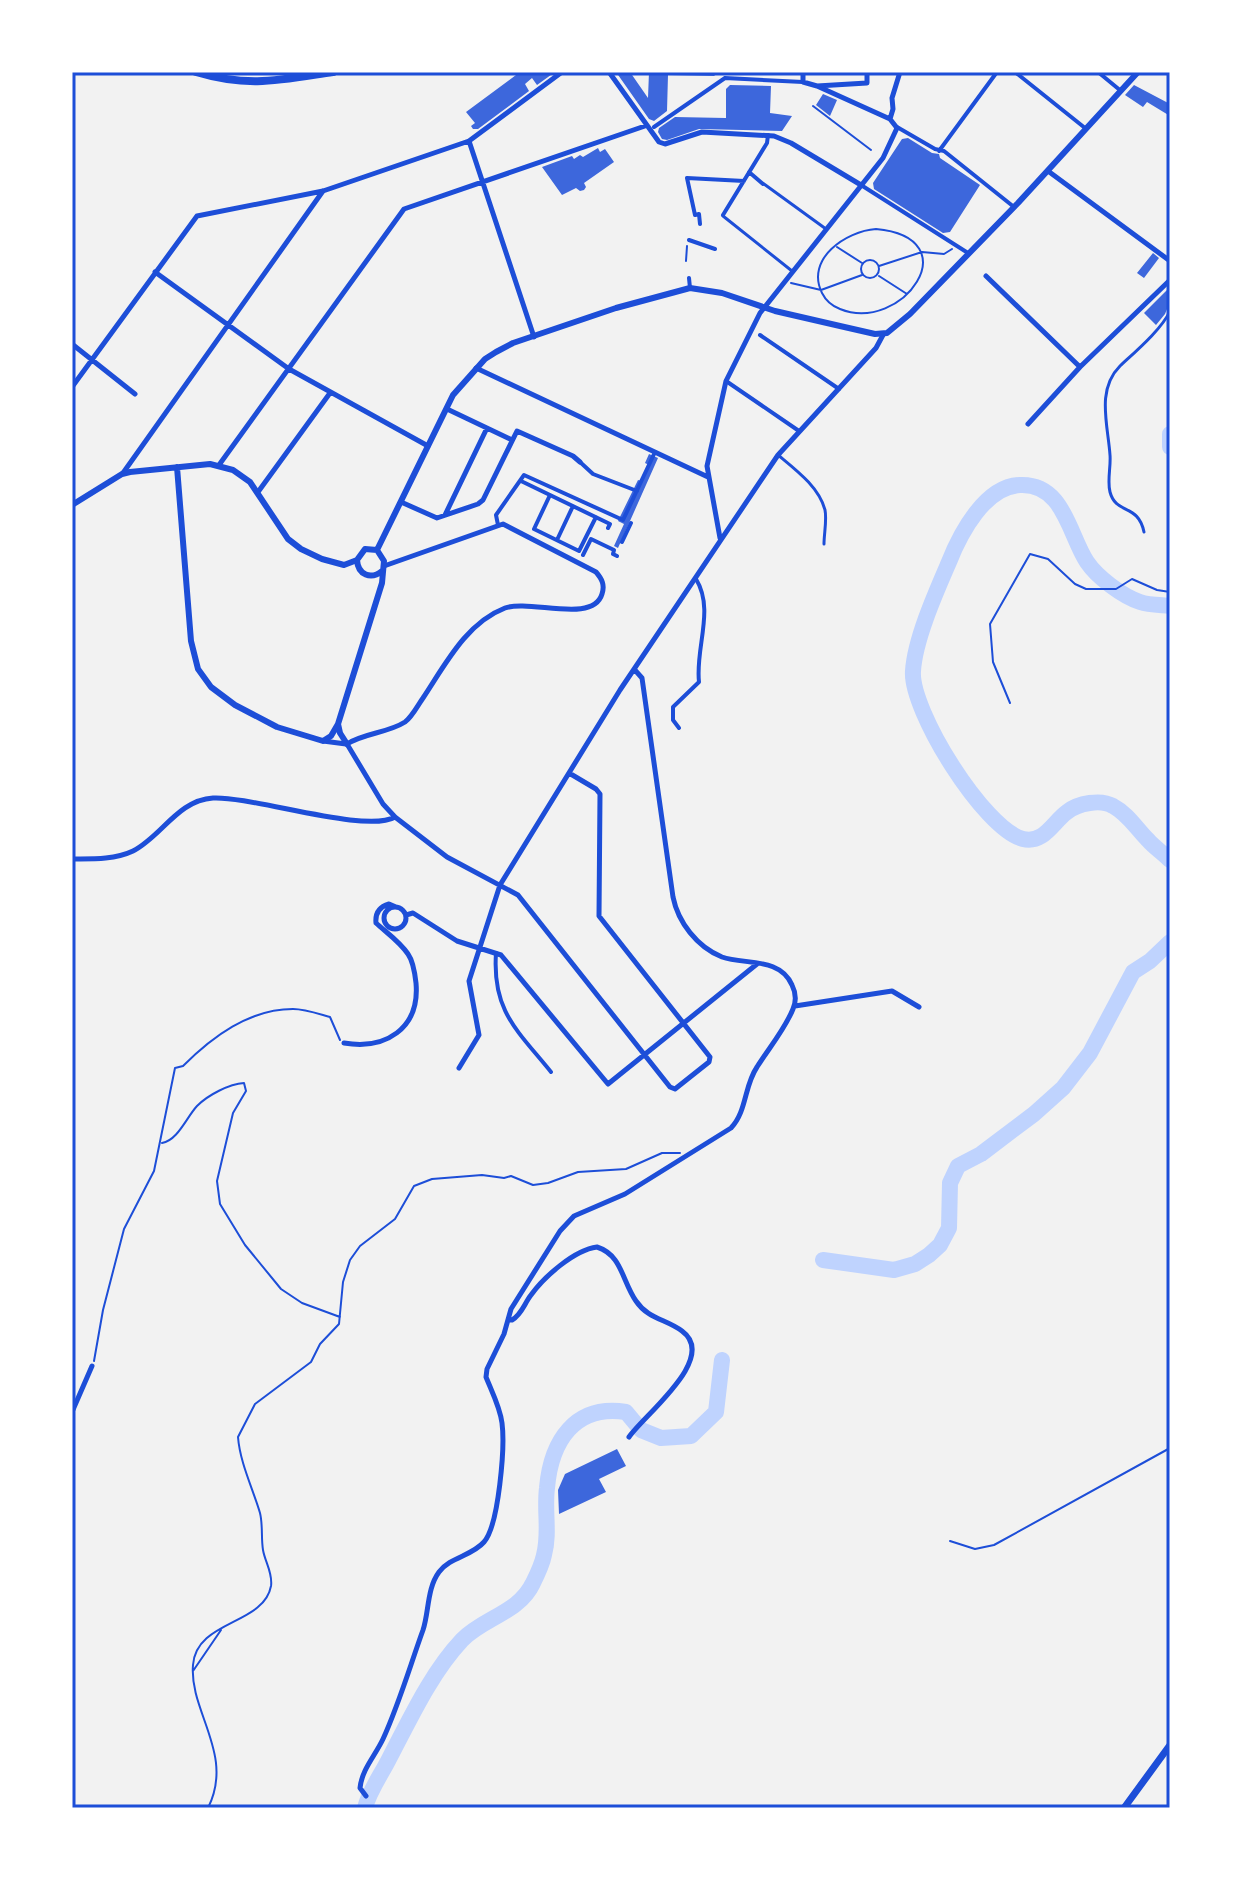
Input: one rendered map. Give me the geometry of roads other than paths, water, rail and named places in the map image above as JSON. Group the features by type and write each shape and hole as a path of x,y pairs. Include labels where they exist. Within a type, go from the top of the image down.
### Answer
{"main road":[{"path":"196,72 250,83 333,72"},
{"path":"1124,1808 1170,1745"}],"street":[{"path":"72,387 197,216 323,191 469,141 562,72"},
{"path":"609,72 656,141 662,144 702,132 778,137 861,185 956,245 968,257"},
{"path":"723,72 725,78 732,81 803,82 890,119 897,127 944,151 967,167 970,174 1014,207"},
{"path":"803,72 803,82"},
{"path":"817,86 867,83 867,72"},
{"path":"890,119 892,98 900,72"},
{"path":"939,151 997,72"},
{"path":"1015,72 1086,129"},
{"path":"1098,72 1121,91"},
{"path":"459,1068 479,1035 469,981 500,885 694,577 778,455 880,343 883,335 894,329 968,257 1138,72"},
{"path":"654,127 725,78"},
{"path":"219,465 404,209 645,126"},
{"path":"720,539 708,477 709,457 726,381 764,307 885,155 897,127"},
{"path":"723,215 767,143 768,135"},
{"path":"469,141 534,337"},
{"path":"1048,171 1170,261"},
{"path":"749,172 763,184"},
{"path":"700,224 687,178 744,181"},
{"path":"72,505 122,474 323,191"},
{"path":"689,240 715,249"},
{"path":"155,272 289,369 428,446"},
{"path":"986,276 1080,367"},
{"path":"689,278 690,288"},
{"path":"1028,424 1080,367 1170,280"},
{"path":"377,550 462,383 500,349 654,296 690,288 722,293 764,307 883,335"},
{"path":"760,335 839,389"},
{"path":"72,344 135,394"},
{"path":"476,368 708,477"},
{"path":"726,381 799,431"},
{"path":"258,492 330,393"},
{"path":"447,409 510,439"},
{"path":"445,515 487,428"},
{"path":"401,502 431,517 478,504 483,500 513,433 521,431 573,456 593,474 637,491"},
{"path":"498,525 496,515 524,475 623,520 655,452"},
{"path":"122,474 219,465 242,474 258,492 288,539 301,549 344,565 357,560 365,549 377,550 383,557 380,588 338,724 331,736 323,741"},
{"path":"177,467 180,472 191,641 198,669 211,687 235,705 277,727 323,741 347,744 407,721 457,648 477,626 501,610 525,604 577,610 597,603 603,583 596,572 595,562"},
{"path":"521,481 610,524 608,528"},
{"path":"550,495 534,529 557,541 579,551 596,517"},
{"path":"557,541 573,506"},
{"path":"622,542 631,523"},
{"path":"357,560 359,569 365,575 375,575 383,568 498,525 507,525 596,572"},
{"path":"583,555 591,539 614,550 613,554 617,556"},
{"path":"679,728 673,720 673,707 699,682 698,654 705,612 699,584 694,577"},
{"path":"366,1796 360,1788 361,1777 383,1740 399,1698 427,1617 428,1598 438,1572 477,1549 487,1539 497,1500 503,1452 502,1423 486,1377 511,1309 560,1231 574,1216 625,1194 731,1128 740,1119 751,1076 795,1006 795,993 787,976 771,966 729,959 713,952 690,933 677,911 642,678 634,669"},
{"path":"338,724 341,736 383,804 447,857 518,895 673,1089 709,1062 710,1057 599,916 600,794 569,773"},
{"path":"72,859 117,857 134,851 174,816 204,798 231,799 383,822 395,817"},
{"path":"344,1043 379,1044 410,1021 416,1008 415,975 409,956 376,923 378,911 384,905 396,907 406,915"},
{"path":"396,907 389,908 384,914 388,927 395,930 402,927 406,915"},
{"path":"406,915 413,913 457,941 501,955 608,1084 757,963"},
{"path":"496,953 495,982 504,1013 551,1072"},
{"path":"795,1006 892,991 919,1007"},
{"path":"508,1320 521,1314 530,1297 551,1275 586,1249 597,1247 613,1256 640,1306 654,1318 686,1334 692,1351 688,1369 629,1437"},
{"path":"72,1412 92,1366"}],"lane":[{"path":"763,184 826,229"},
{"path":"723,215 792,271"},
{"path":"1144,532 1140,517 1122,508 1110,493 1106,398 1108,386 1119,368 1170,311"},
{"path":"778,455 800,473 820,499 825,511 824,544"}],"waterway":[{"path":"1170,434 1170,447"},
{"path":"1170,606 1133,599 1097,574 1087,562 1056,501 1046,492 1020,485 1007,487 985,502 960,538 927,616 913,671 915,689 936,739 970,792 1007,831 1023,839 1037,838 1077,806 1102,803 1123,813 1170,860"},
{"path":"823,1260 894,1270 915,1264 940,1245 949,1228 950,1183 958,1166 981,1154 1063,1088 1090,1053 1133,972 1170,942"},
{"path":"365,1808 372,1789 440,1667 462,1640 519,1601 533,1583 546,1547 549,1471 560,1441 569,1429 593,1414 626,1412 641,1430 661,1438 691,1436 716,1412 722,1360"}]}
